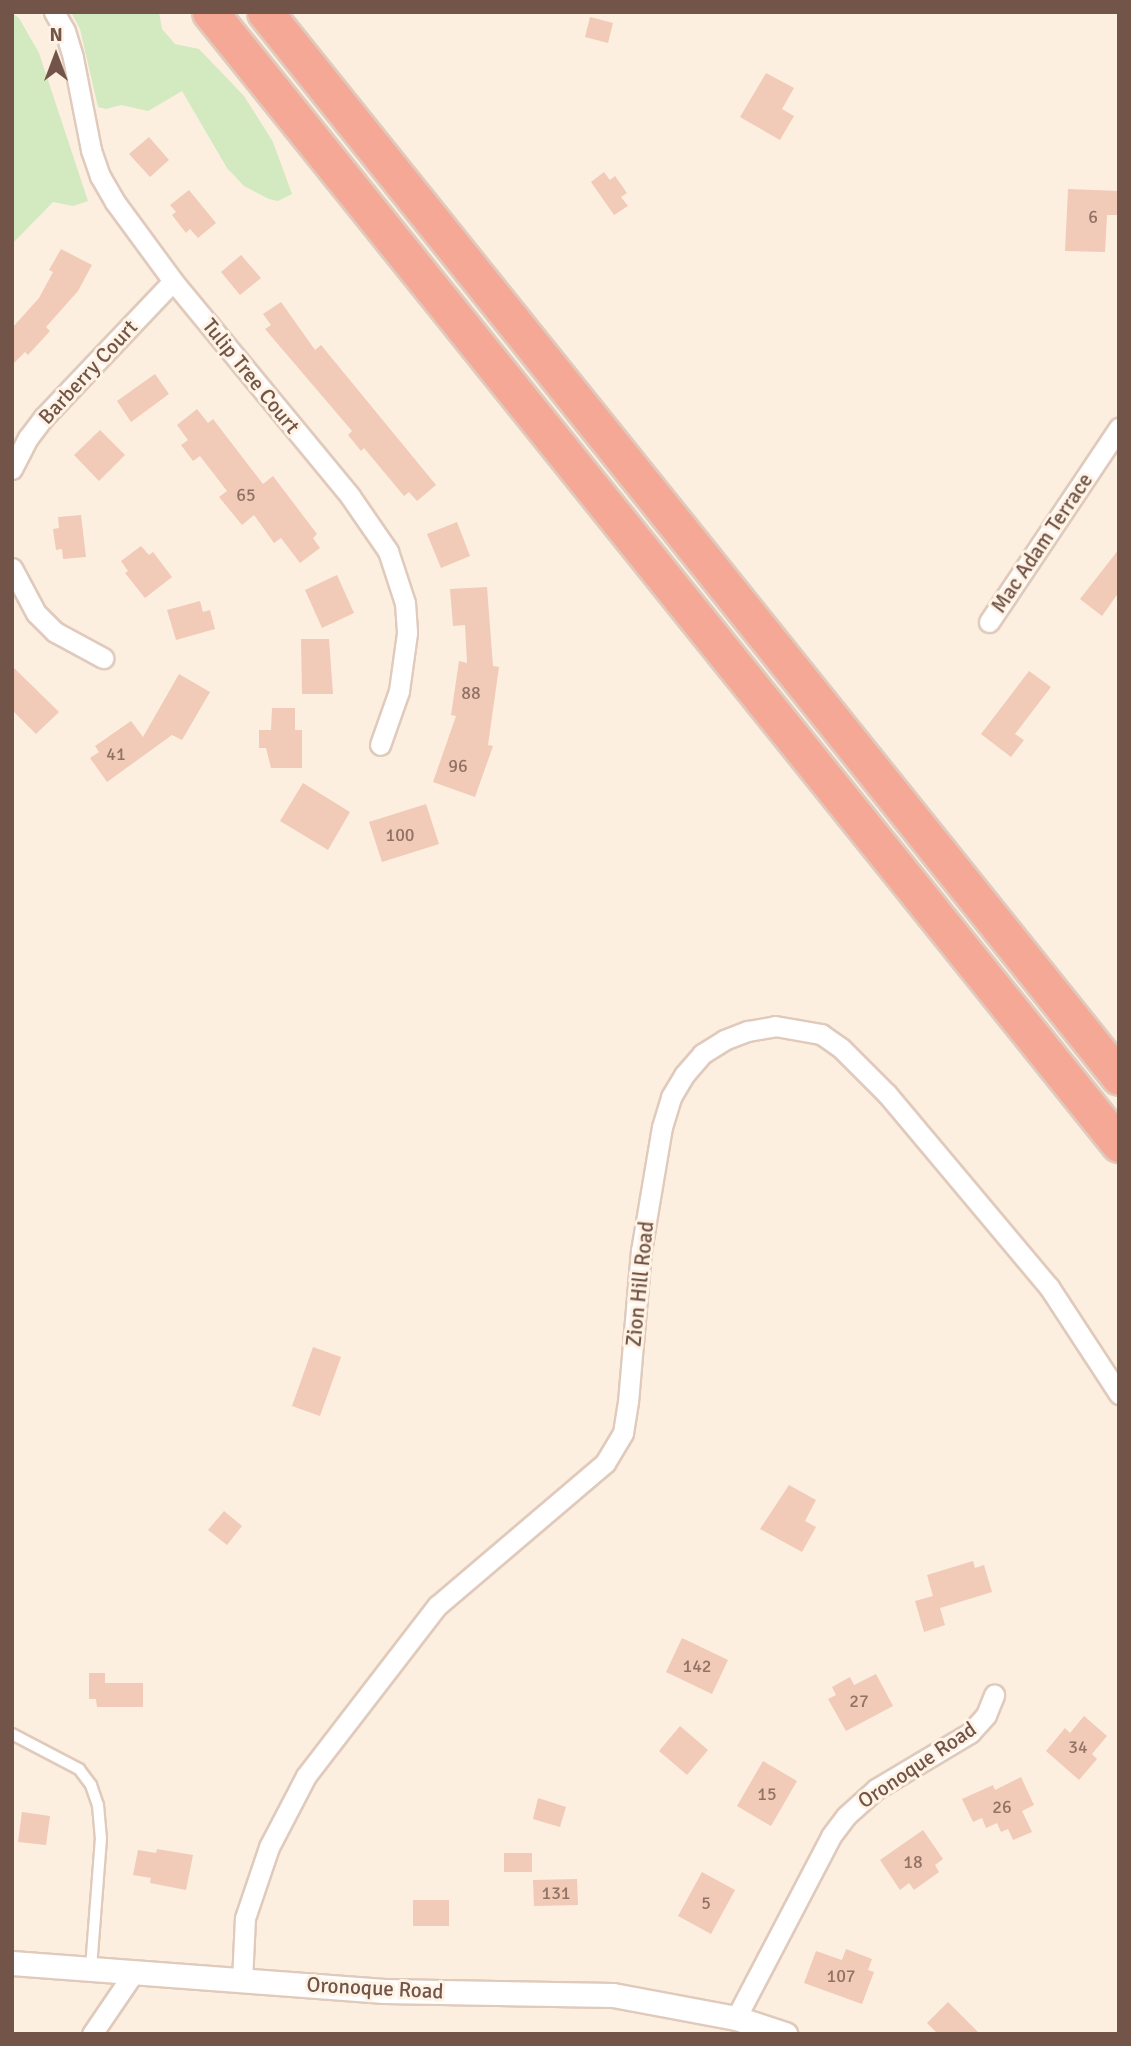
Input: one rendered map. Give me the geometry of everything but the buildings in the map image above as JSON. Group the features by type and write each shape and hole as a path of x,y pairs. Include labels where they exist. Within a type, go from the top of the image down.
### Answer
{"highway":[{"path":"210,12 1119,1144"},
{"path":"265,12 1119,1076"}],"street":[{"name":"Tulip Tree Court","path":"54,12 65,31 73,58 91,150 100,176 133,228 173,281 350,496 388,551 405,603 407,633 399,691 380,745"},
{"name":"Barberry Court","path":"12,469 28,438 44,417 173,281"},
{"name":"Mac Adam Terrace","path":"989,622 1119,428"},
{"path":"12,568 36,613 55,632 103,658"},
{"name":"Zion Hill Road","path":"242,1981 245,1918 270,1847 306,1776 438,1606 605,1464 623,1433 641,1251 662,1127 671,1097 684,1075 702,1055 724,1040 748,1031 775,1026 821,1034 841,1048 887,1094 1048,1287 1119,1394"},
{"name":"Oronoque Road","path":"736,2018 831,1836 846,1816 876,1788 970,1733 986,1715 994,1695"},
{"name":"Oronoque Road","path":"12,1963 384,1991 612,1995 736,2018 785,2034"},
{"path":"92,2034 135,1971"}],"lane":[{"path":"12,1734 79,1769 91,1785 98,1805 101,1838 91,1968"}],"green space":[{"path":"71,12 159,12 162,29 175,44 199,49 244,96 273,142 292,194 278,201 244,186 227,168 182,91 148,111 121,105 106,109 98,107 80,29"},
{"path":"12,13 19,18 39,53 88,201 73,206 53,202 12,244"}]}
